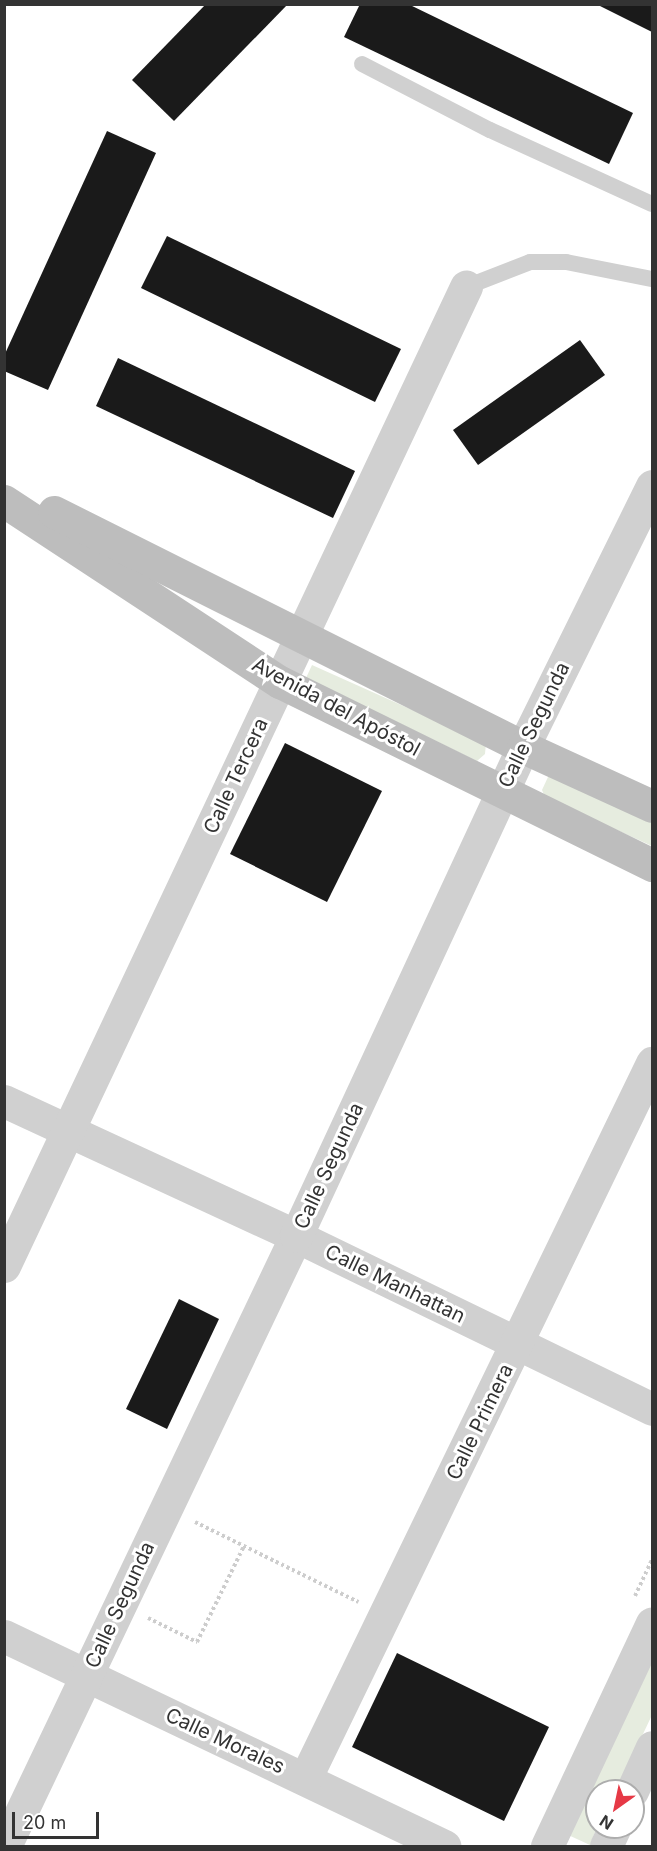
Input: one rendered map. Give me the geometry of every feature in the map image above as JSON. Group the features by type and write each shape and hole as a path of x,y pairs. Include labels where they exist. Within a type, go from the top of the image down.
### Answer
{"street":[{"name":"Calle Tercera","path":"4,1266 466,287"},
{"name":"Calle Segunda","path":"5,1846 296,1236 501,793 652,486"},
{"path":"4,488 523,747 652,806"},
{"name":"Avenida del Apóstol","path":"4,501 280,682 652,866"},
{"name":"Calle Primera","path":"304,1779 519,1344 652,1064"},
{"name":"Calle Manhattan","path":"4,1101 296,1236 652,1409"},
{"path":"547,1846 652,1623"},
{"name":"Calle Morales","path":"4,1636 445,1846"},
{"path":"637,1779 652,1747"}],"lane":[{"path":"362,64 490,130 652,204"},
{"path":"466,287 530,262 566,262 652,279"}],"path":[{"path":"167,1508 385,1615"},
{"path":"120,1605 197,1642 244,1546"}],"shaded area":[{"path":"312,665 486,743 485,754 477,761 306,678"},
{"path":"548,777 554,777 652,823 652,846 545,797 542,790"},
{"path":"652,1651 652,1715 622,1779 592,1779"},
{"path":"585,1794 585,1839 592,1839 590,1845 566,1834"}],"building":[{"path":"206,4 288,4 174,121 132,80"},
{"path":"360,4 408,4 633,113 609,164 344,37"},
{"path":"596,4 652,4 652,32"},
{"path":"107,131 156,153 48,390 4,371 4,356"},
{"path":"167,236 401,349 375,402 141,288"},
{"path":"580,340 605,375 478,465 453,430"},
{"path":"118,358 355,471 333,518 96,406"},
{"path":"285,743 382,791 327,902 230,854"},
{"path":"179,1299 219,1319 167,1429 126,1409"},
{"path":"397,1653 549,1727 504,1821 352,1747"}]}
